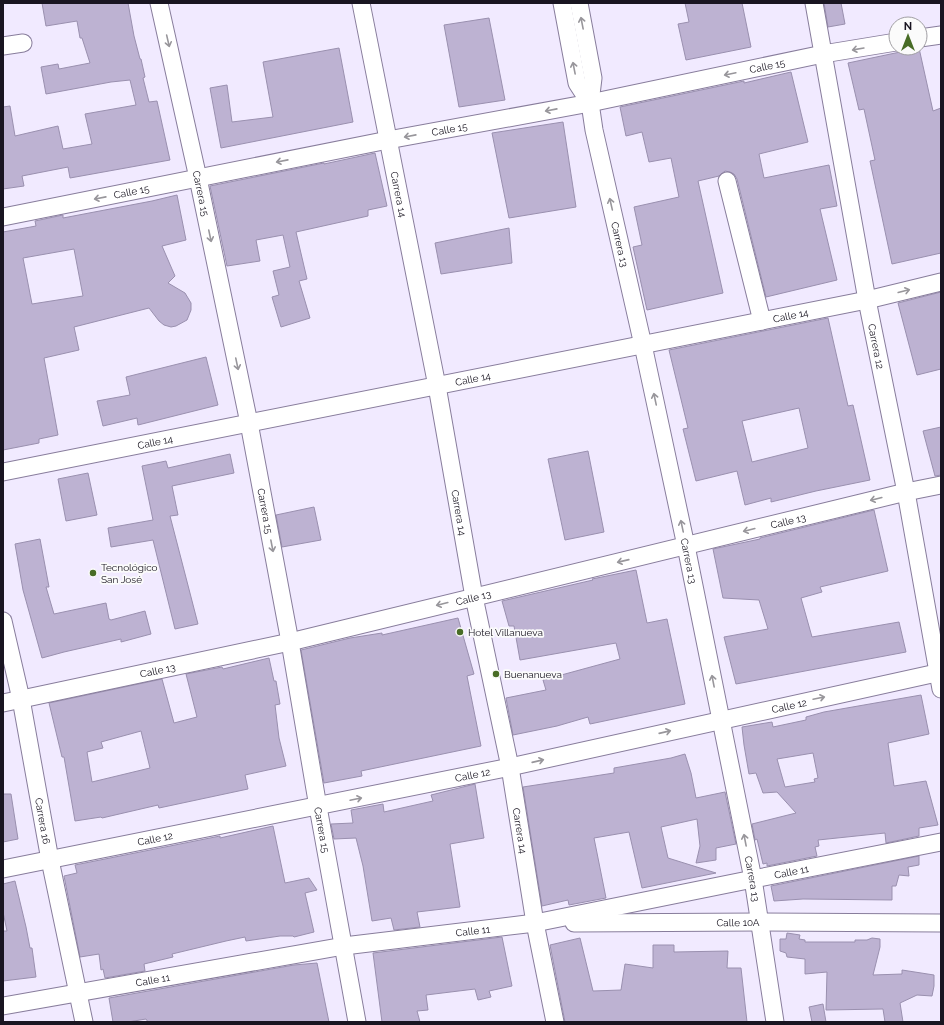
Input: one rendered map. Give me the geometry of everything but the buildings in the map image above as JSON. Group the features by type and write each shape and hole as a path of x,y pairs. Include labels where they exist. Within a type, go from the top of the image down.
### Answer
{"street":[{"name":"Carrera 15","path":"159,3 198,178 249,423 290,642 356,1022"},
{"name":"Carrera 14","path":"361,3 437,386 474,596 510,767 535,923 555,1022"},
{"name":"Carrera 13","path":"562,3 577,83 590,103"},
{"name":"Carrera 13","path":"579,3 593,78 590,103 594,130 643,345 686,546 753,878 775,1022"},
{"name":"Carrera 12","path":"814,3 867,300 906,492 940,672 941,689"},
{"path":"928,37 941,35"},
{"path":"3,46 23,43"},
{"name":"Calle 15","path":"3,217 388,140 590,103 823,54 888,43"},
{"path":"727,181 762,321"},
{"name":"Calle 14","path":"3,472 867,300 941,282"},
{"name":"Calle 13","path":"3,703 290,642 474,596 906,492 941,485"},
{"name":"Carrera 16","path":"3,621 21,699 50,860 84,1022"},
{"name":"Calle 12","path":"3,869 318,807 510,767 940,672"},
{"name":"Calle 11","path":"3,1006 344,946 535,923 753,878 941,845"},
{"name":"Calle 10A","path":"535,923 941,923"}],"place":[{"name":"Tecnológico San José","path":"93,573"},
{"name":"Hotel Villanueva","path":"460,632"},
{"name":"Buenanueva","path":"496,674"}]}
